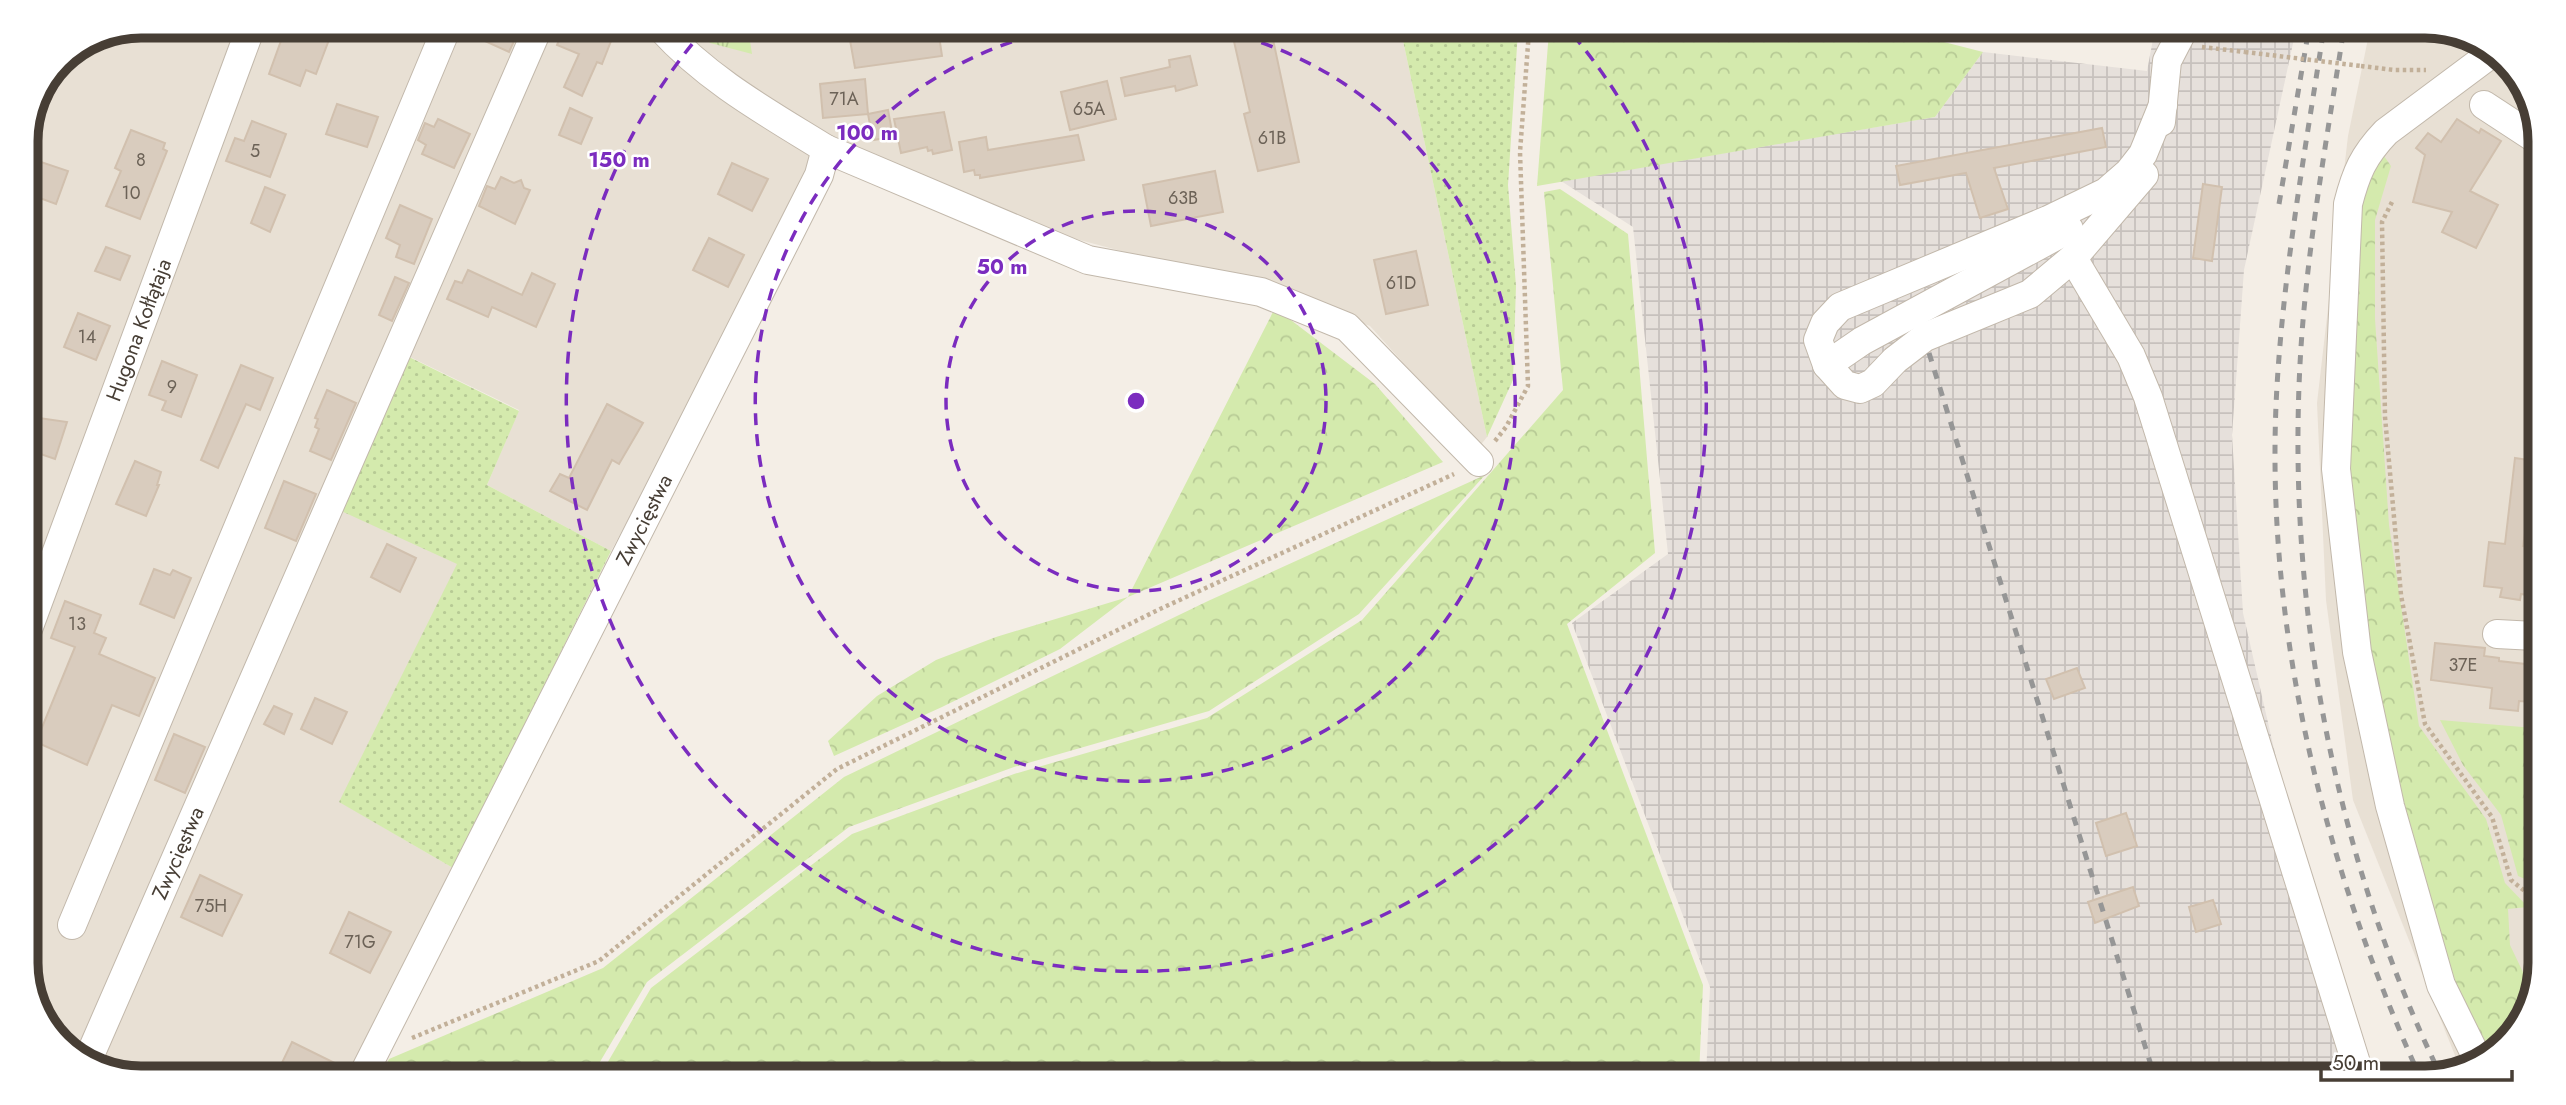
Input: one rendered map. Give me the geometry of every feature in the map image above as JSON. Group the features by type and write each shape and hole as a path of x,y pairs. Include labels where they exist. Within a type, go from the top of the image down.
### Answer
{"street":[{"name":"Hugona Kołłątaja","path":"39,597 247,38"},
{"path":"72,925 442,38"},
{"name":"Zwycięstwa","path":"91,1053 534,38"},
{"path":"671,38 700,67 738,95 827,149 1088,260 1261,292 1347,327 1479,462"},
{"path":"2164,105 2143,154 2129,172 2106,192 2010,237 1840,307 1825,323 1818,340 1827,365 1845,385 1860,389 1873,383 1895,360 1925,337 2030,294 2073,258 2144,175 2156,151 2164,105 2167,61 2179,38"},
{"path":"2475,1053 2441,985 2390,806 2357,652 2336,469 2348,204 2356,175 2373,146 2392,127 2485,58"},
{"path":"2484,105 2527,133"},
{"name":"Zwycięstwa","path":"368,1066 819,175 827,149"},
{"path":"1827,365 1861,341 2060,234 2114,201 2144,175"},
{"path":"2073,258 2131,356 2148,397 2357,1066"},
{"path":"2497,634 2528,636"}],"path":[{"path":"411,1038 599,961 837,769 1160,609 1479,462 1506,427 1528,386 1520,152 1528,38"},
{"path":"2234,51 2394,70"},
{"path":"2392,202 2382,222 2385,418 2401,595 2425,724 2493,817 2511,880 2528,894"}],"shaded area":[{"path":"141,38 1402,38 1487,437 1479,447 1370,326 1218,270 1166,263 1046,231 835,141 611,551 487,485 519,410 406,355 458,564 340,802 453,868 359,1066 121,1065 84,1049 64,1031 49,1009 40,984 39,970 39,135 46,102 69,69 102,46"},
{"path":"2153,38 2294,38 2244,270 2232,435 2243,613 2282,784 2329,947 2372,1066 1706,1066 1710,987 1572,623 1668,554 1633,227 1561,181 1935,117 1983,52 2147,71"},
{"path":"2368,38 2445,40 2476,52 2497,69 2514,90 2526,121 2528,964 2520,1003 2506,1026 2482,1049 2457,1061 2353,800 2326,600 2317,403 2348,136"}],"green space":[{"path":"705,38 750,38 752,54 710,43"},
{"path":"1402,38 1518,38 1508,185 1516,286 1513,380 1487,437"},
{"path":"1548,38 1928,38 1983,52 1935,117 1537,186"},
{"path":"2384,156 2391,166 2375,220 2375,319 2389,525 2419,726 2486,819 2505,883 2528,907 2508,909 2510,945 2526,979 2526,984 2514,1015 2484,1048 2448,973 2386,744 2365,635 2351,501 2348,216 2371,166"},
{"path":"1560,189 1628,234 1655,553 1567,624 1703,985 1699,1066 606,1066 651,988 852,834 1014,774 1207,718 1362,620 1563,390 1544,192"},
{"path":"1275,308 1375,384 1443,462 1128,597"},
{"path":"405,355 519,411 487,485 611,551 453,868 339,802 457,564 339,510"},
{"path":"1485,475 1359,614 1209,711 1014,767 849,827 647,982 598,1066 386,1066 389,1059 603,968 844,777 1208,601"},
{"path":"1128,597 1060,649 834,756 828,741 877,696 936,660 996,637"},
{"path":"2440,720 2528,727 2528,880 2518,876 2501,815 2463,765"}],"building":[{"path":"282,38 330,38 316,74 306,70 300,86 269,74"},
{"path":"478,38 515,38 509,52"},
{"path":"560,38 604,38 611,41 602,64 597,62 582,96 564,87 579,54 557,45"},
{"path":"850,38 939,38 942,56 855,68"},
{"path":"1233,38 1273,38 1299,162 1258,171 1244,114 1250,112"},
{"path":"1190,56 1197,85 1176,91 1175,86 1125,96 1121,78 1170,67 1169,60"},
{"path":"865,79 868,114 823,118 820,84"},
{"path":"1107,81 1116,119 1070,130 1061,92"},
{"path":"337,104 378,117 367,147 326,134"},
{"path":"570,108 592,118 581,144 559,135"},
{"path":"888,110 893,137 873,140 868,114"},
{"path":"944,112 952,150 933,154 927,147 901,153 894,119"},
{"path":"438,119 470,134 454,168 422,154 426,145 418,140 425,123 434,127"},
{"path":"2457,119 2479,133 2481,129 2501,141 2470,191 2498,205 2476,248 2442,232 2452,212 2413,202 2425,155 2416,148 2428,133 2441,142"},
{"path":"252,121 286,134 270,177 226,161 235,138 244,141"},
{"path":"2102,128 2106,147 1994,168 2008,209 1980,218 1966,173 1900,185 1896,166"},
{"path":"131,130 165,143 163,149 167,151 140,219 106,206 121,171 115,168"},
{"path":"1078,135 1084,160 980,178 980,175 975,175 974,170 964,172 959,142 986,137 988,150"},
{"path":"39,161 68,171 56,204 39,198"},
{"path":"732,163 768,179 752,211 718,194"},
{"path":"1215,171 1223,212 1151,226 1143,185"},
{"path":"501,177 514,183 521,180 524,188 530,190 515,224 479,206 487,186 495,189"},
{"path":"2203,184 2222,187 2212,261 2193,258"},
{"path":"265,187 285,195 270,232 251,223"},
{"path":"400,205 432,219 414,264 396,257 400,245 386,238"},
{"path":"709,238 744,255 728,287 693,270"},
{"path":"106,247 130,256 120,280 95,271"},
{"path":"1416,251 1428,305 1386,314 1374,260"},
{"path":"468,270 522,295 532,273 555,284 536,327 492,307 488,317 447,299 455,281 462,283"},
{"path":"395,277 409,283 392,321 379,315"},
{"path":"78,313 110,326 96,360 64,347"},
{"path":"162,361 197,375 181,417 162,410 166,401 149,395"},
{"path":"241,365 273,378 260,410 246,404 218,468 201,460"},
{"path":"327,390 356,403 331,460 310,451 319,429 315,427 318,419 315,418"},
{"path":"607,404 643,423 619,464 612,460 587,510 550,491 560,474 569,478"},
{"path":"39,418 67,422 55,459 39,453"},
{"path":"2515,458 2527,460 2527,517 2523,546 2527,546 2528,595 2521,594 2520,600 2500,597 2502,588 2484,586 2489,542 2505,544"},
{"path":"135,461 161,472 159,485 146,516 116,504"},
{"path":"284,481 316,494 296,541 265,528"},
{"path":"387,544 416,558 400,592 371,577"},
{"path":"154,569 170,575 173,570 191,578 174,618 140,604"},
{"path":"65,601 101,615 94,633 106,638 99,654 155,678 139,716 112,705 87,765 39,743 39,735 75,647 51,638"},
{"path":"2435,643 2485,648 2484,656 2499,658 2499,661 2528,664 2528,702 2519,701 2518,711 2490,708 2492,688 2431,680"},
{"path":"2077,668 2085,688 2054,699 2046,679"},
{"path":"315,698 347,712 332,744 301,729"},
{"path":"274,706 292,714 284,734 264,724"},
{"path":"174,734 205,747 185,793 155,780"},
{"path":"2126,813 2137,846 2106,856 2096,823"},
{"path":"200,875 242,895 222,936 181,917"},
{"path":"2133,887 2139,906 2095,923 2088,902"},
{"path":"2213,900 2221,924 2196,932 2189,907"},
{"path":"349,912 391,932 370,973 330,953"},
{"path":"292,1042 341,1066 280,1066"}],"railway":[{"path":"2279,204 2307,38"},
{"path":"2322,38 2296,210 2280,342 2275,475 2280,564 2291,653 2307,741 2329,828 2355,914 2415,1066"},
{"path":"2342,38 2313,229 2301,347 2298,440 2301,533 2309,627 2324,720 2344,811 2370,901 2402,989 2436,1066"},
{"path":"1929,353 2151,1066"}]}
